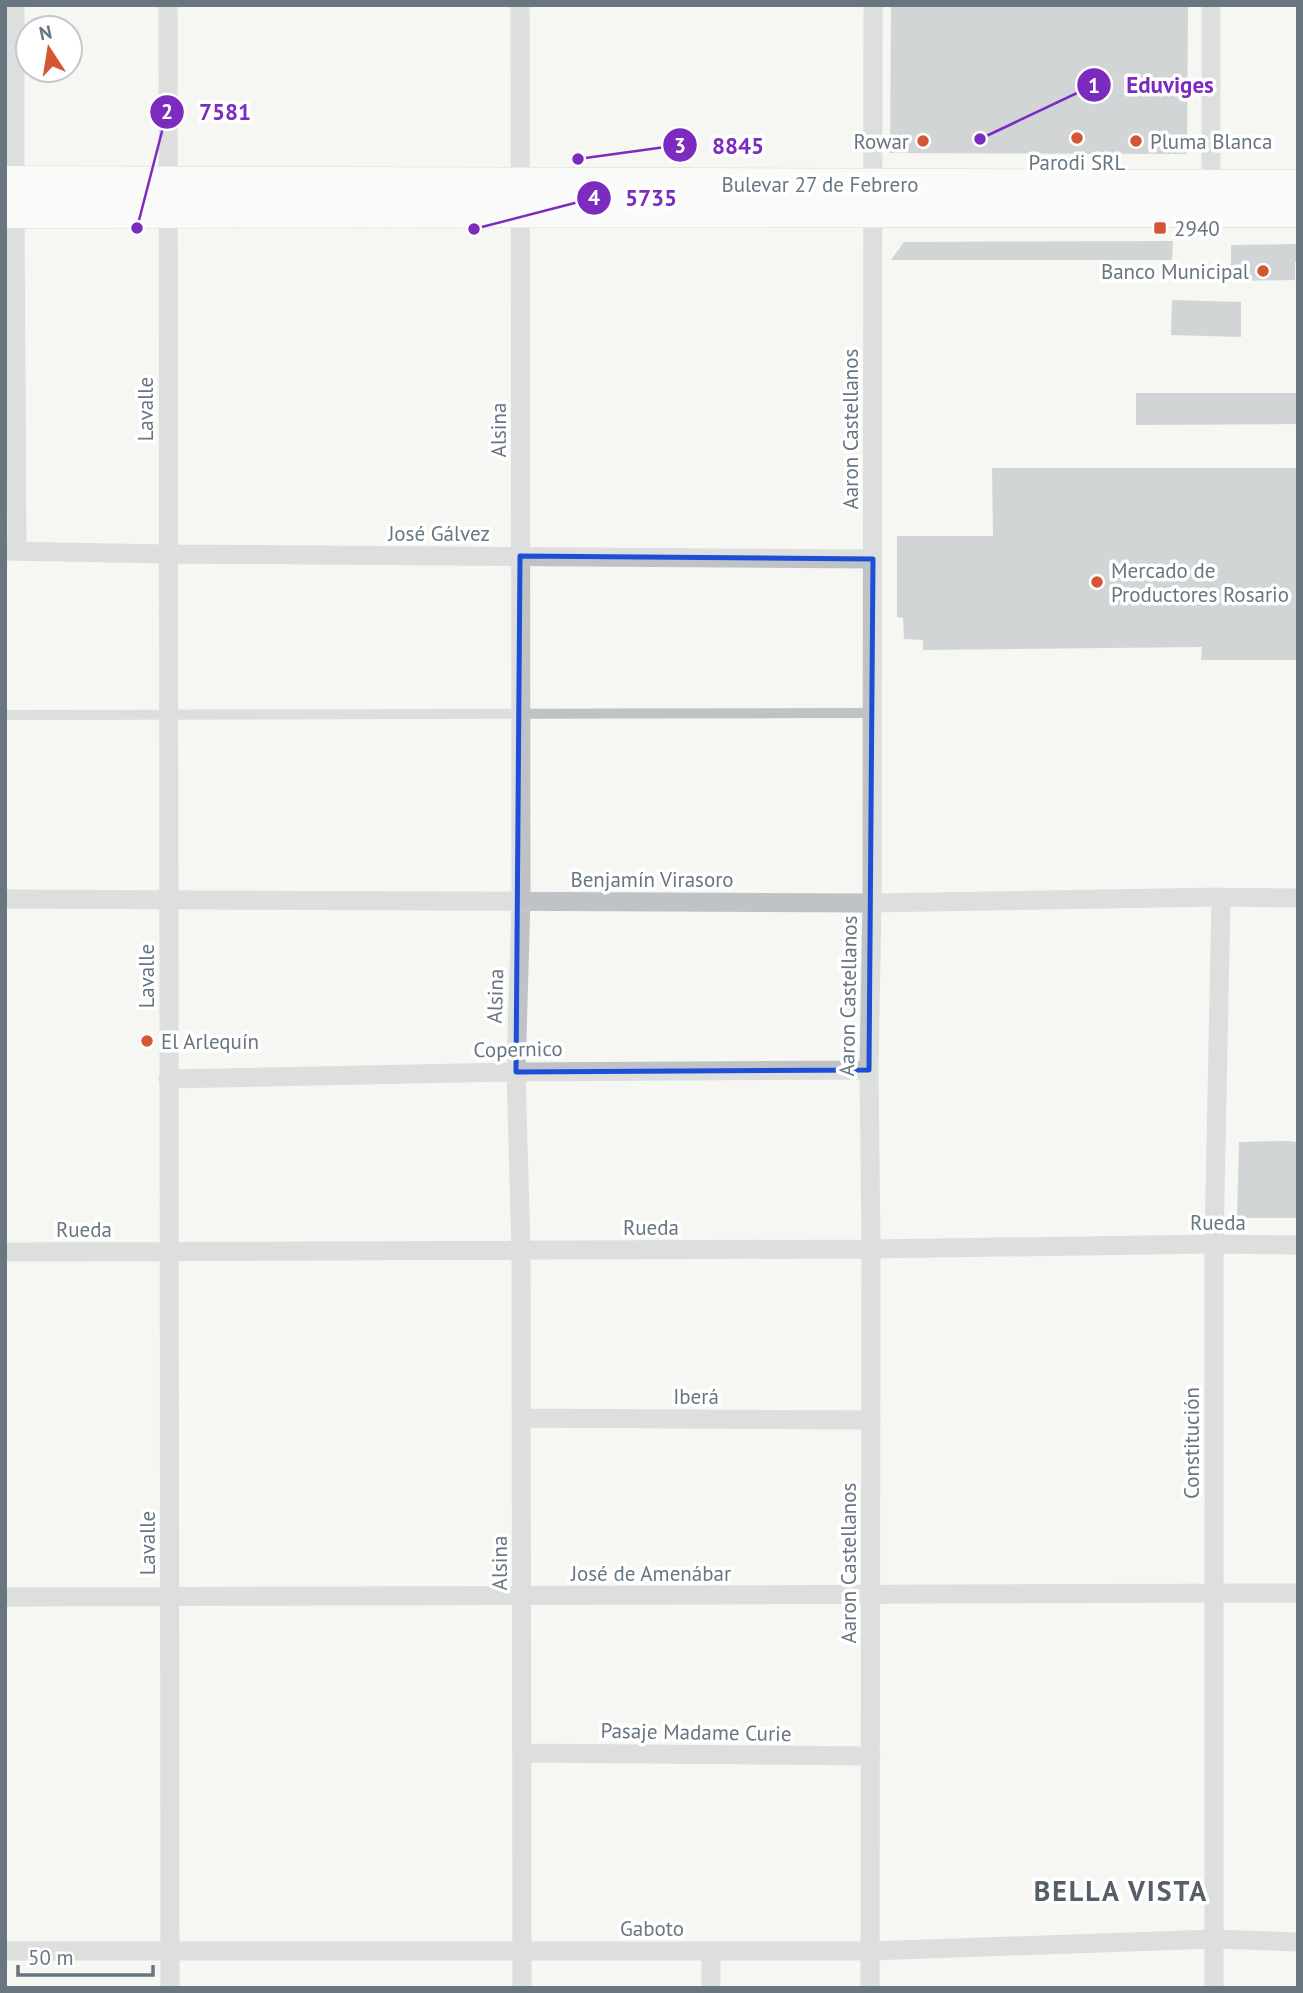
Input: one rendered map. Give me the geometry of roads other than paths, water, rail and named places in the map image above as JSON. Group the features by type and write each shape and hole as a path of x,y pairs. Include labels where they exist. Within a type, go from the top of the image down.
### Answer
{"main road":[{"name":"Bulevar 27 de Febrero","path":"10,197 1211,198 1298,186"},
{"name":"Bulevar 27 de Febrero","path":"1211,198 1298,211"}],"street":[{"path":"11,551 10,197 15,5"},
{"name":"Lavalle","path":"168,5 170,1988"},
{"name":"Alsina","path":"520,5 521,901 516,1072 521,1250 522,1988"},
{"name":"Aaron Castellanos","path":"870,1988 872,1249 869,1070 873,713 873,5"},
{"path":"1211,5 1211,198"},
{"name":"José Gálvez","path":"11,551 873,559"},
{"name":"Constitución","path":"1214,1988 1214,1244 1221,898"},
{"name":"Benjamín Virasoro","path":"5,899 872,903 1298,898"},
{"name":"Copernico","path":"169,1079 516,1072 869,1070"},
{"name":"Rueda","path":"5,1252 1298,1245"},
{"name":"Iberá","path":"522,1418 871,1420"},
{"name":"José de Amenábar","path":"5,1597 1298,1593"},
{"name":"Pasaje Madame Curie","path":"522,1753 870,1756"},
{"name":"Gaboto","path":"5,1951 870,1951 1214,1939 1298,1942"},
{"path":"710,1988 711,1951"}],"lane":[{"path":"5,715 873,713"}],"place":[{"name":"Parodi SRL","path":"1077,138"},
{"name":"Eduviges","path":"980,139"},
{"name":"Rowar","path":"923,141"},
{"name":"Pluma Blanca","path":"1136,141"},
{"name":"8845","path":"578,159"},
{"name":"7581","path":"137,228"},
{"name":"2940","path":"1160,228"},
{"name":"5735","path":"474,229"},
{"name":"Banco Municipal","path":"1263,271"},
{"name":"Mercado de Productores Rosario","path":"1097,582"},
{"name":"El Arlequín","path":"147,1041"}],"district":[{"name":"BELLA VISTA","path":"1121,1890"}]}
